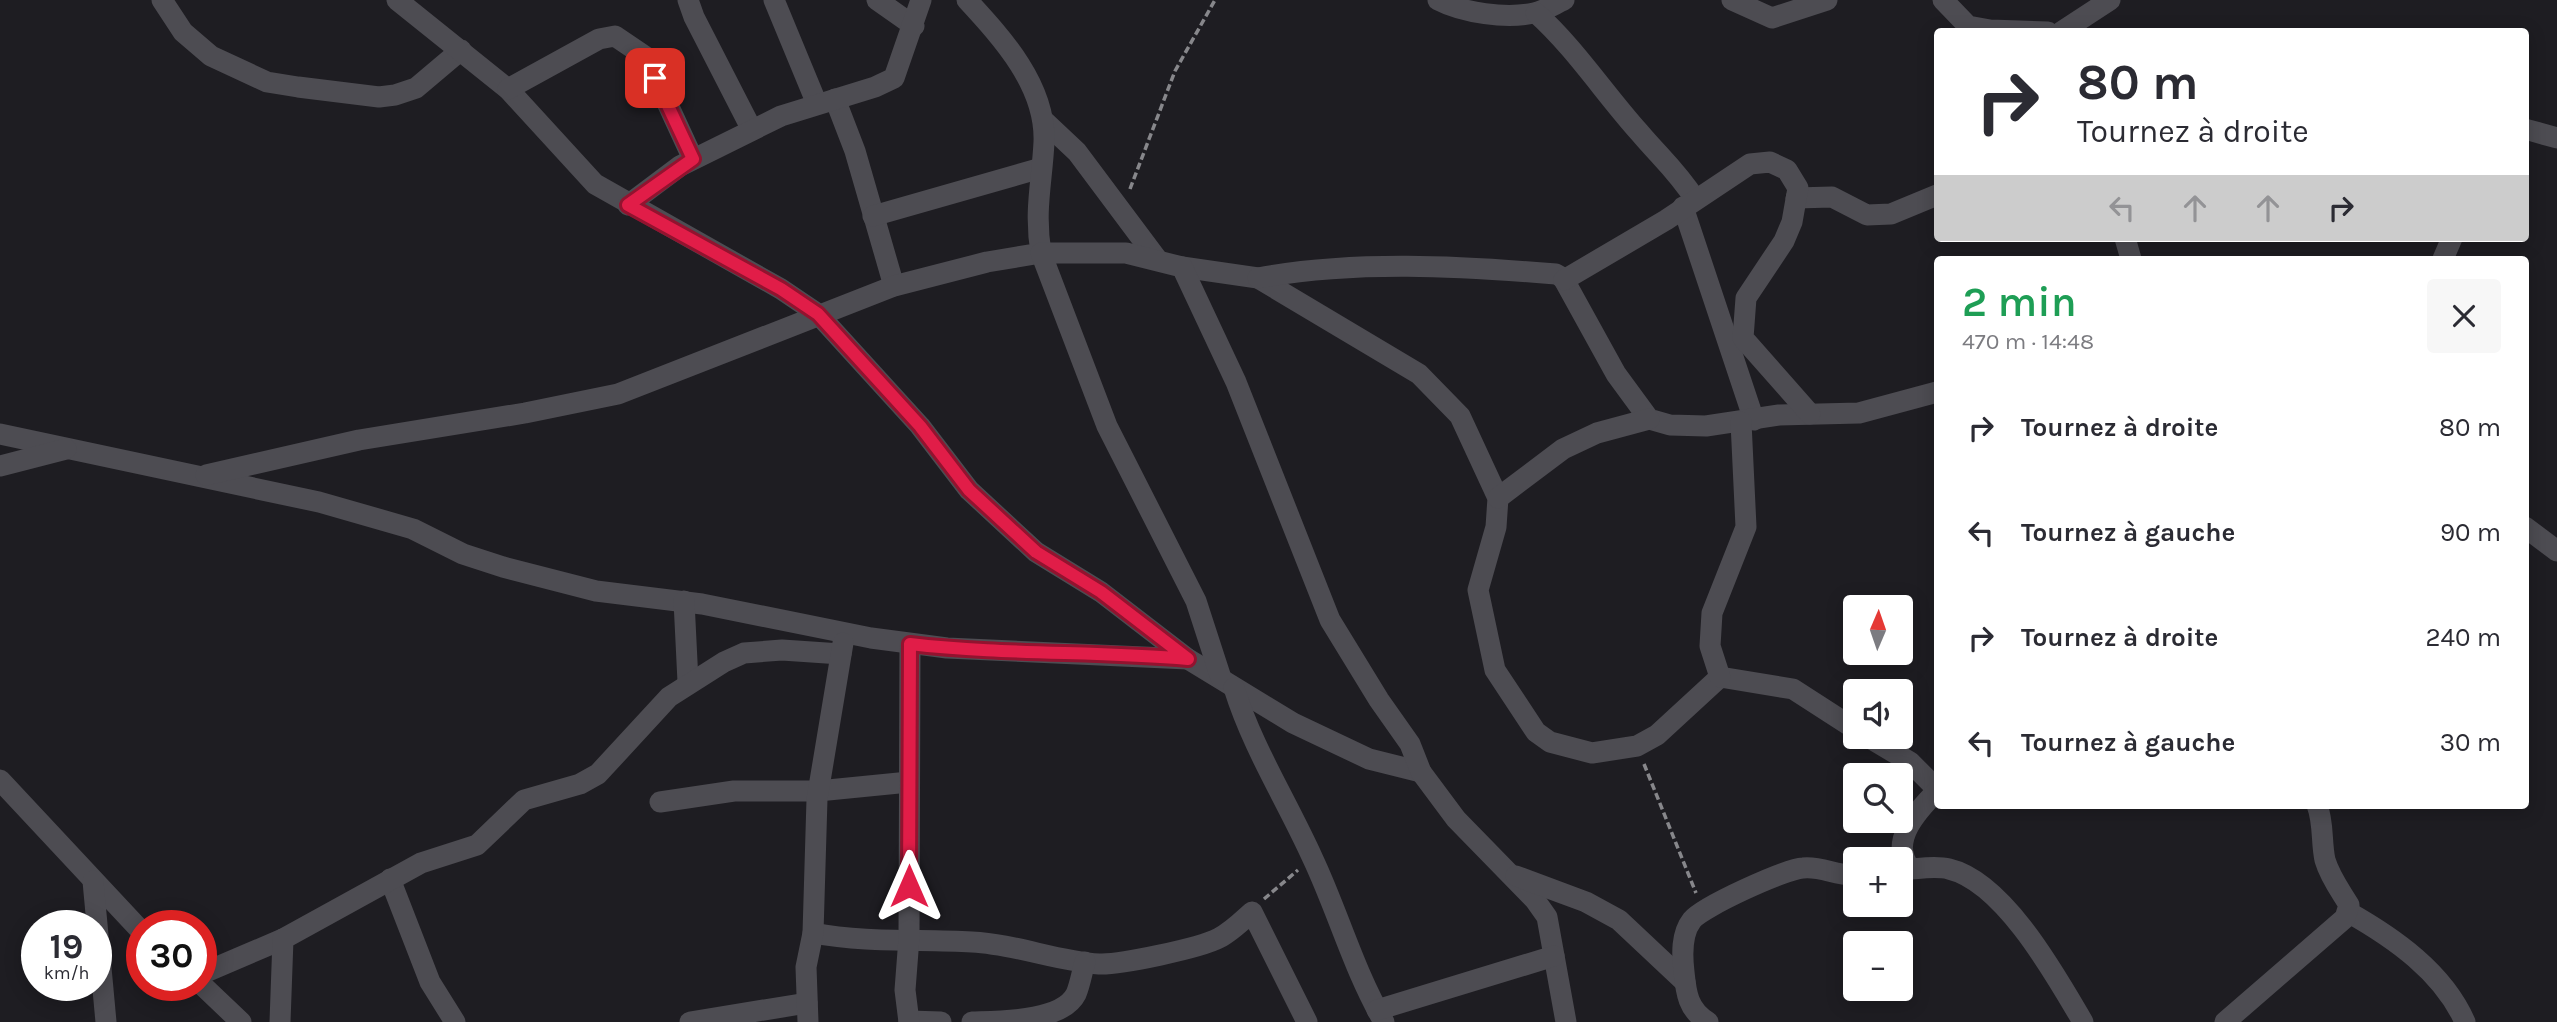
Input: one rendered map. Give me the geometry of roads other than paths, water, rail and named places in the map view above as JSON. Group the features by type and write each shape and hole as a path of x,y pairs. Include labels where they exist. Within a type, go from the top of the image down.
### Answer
{"street":[{"path":"162,0 183,32 211,56 267,82 298,88 379,97 395,95 416,88 461,50"},
{"path":"688,0 694,17 752,130"},
{"path":"774,0 855,151 894,286"},
{"path":"877,0 914,26"},
{"path":"628,205 693,159 752,130 894,78 921,0"},
{"path":"967,0 995,30 1037,94 1044,120 1036,208 1041,253 1107,426 1196,601 1227,683 1261,759 1313,858 1381,1016 1554,956"},
{"path":"1438,0 1451,7 1523,9 1564,0"},
{"path":"1732,0 1772,18 1827,0"},
{"path":"1943,0 1968,26 1979,28"},
{"path":"2067,28 2110,0"},
{"path":"408,2 508,89 595,184 781,289 818,314 911,416 969,490 1036,552 1101,592 1188,659 1293,723 1369,760 1421,772"},
{"path":"1523,9 1556,31 1640,134 1675,168 1689,203 1747,421 1746,527 1712,613 1710,646 1720,677"},
{"path":"508,89 599,39 615,36 646,57 693,159"},
{"path":"1044,120 1077,152 1122,208 1157,259"},
{"path":"2529,130 2557,138"},
{"path":"1564,280 1750,164 1770,162 1787,170 1798,188 1792,222 1784,242 1746,298 1743,338 1810,414"},
{"path":"873,216 1041,168"},
{"path":"1796,198 1832,197 1867,215 1891,214 1934,196"},
{"path":"199,477 359,440 525,413 618,394 894,286 986,262 1041,253 1126,253 1182,267 1258,278 1297,271 1411,268 1550,274 1564,280 1616,374 1649,419"},
{"path":"1182,267 1236,382 1331,620 1379,700 1410,744 1421,772 1463,827 1511,874 1547,917 1566,1022"},
{"path":"1258,278 1419,374 1460,416 1498,498 1496,527 1478,590 1495,670 1536,732 1550,743 1592,753 1637,746 1657,735 1720,677"},
{"path":"1498,498 1563,449 1597,433 1649,419 1670,425 1706,426 1779,415 1859,413 1934,393"},
{"path":"0,434 319,502 414,528 463,554 596,591 684,601 910,644 1012,653 1143,655 1188,659"},
{"path":"0,466 67,449"},
{"path":"2529,530 2557,551"},
{"path":"684,601 688,682"},
{"path":"690,1022 808,1013 806,967 813,933 818,791 846,631"},
{"path":"910,644 909,938 905,990 909,1022 941,1022"},
{"path":"217,967 283,939 421,863 477,845 524,800 580,784 598,774 669,697 688,682 744,653 782,650 841,654"},
{"path":"1720,677 1793,689 1843,721"},
{"path":"1888,749 1910,762 1934,787"},
{"path":"0,780 126,915"},
{"path":"660,802 734,791 818,791 909,782"},
{"path":"1900,847 1918,810 1934,793"},
{"path":"2225,1022 2294,964 2348,912 2349,905 2330,874 2325,858 2322,818 2319,809"},
{"path":"1708,1022 1698,1016 1688,1002 1684,937 1692,919 1765,878 1799,868 1818,867 1837,876 1843,876"},
{"path":"1913,869 1952,869 1978,885 2015,917 2044,957 2083,1022"},
{"path":"1511,874 1561,892 1619,920 1685,982"},
{"path":"390,878 430,982 455,1022"},
{"path":"93,881 106,1022"},
{"path":"813,933 863,941 909,938 1034,950 1085,962 1128,962 1218,939 1252,912 1307,1022"},
{"path":"2348,912 2386,933 2435,977 2458,1005 2465,1022"},
{"path":"280,1022 283,939"},
{"path":"972,1022 1007,1021 1060,1009 1075,996 1085,962"},
{"path":"217,1000 240,1022"}]}
